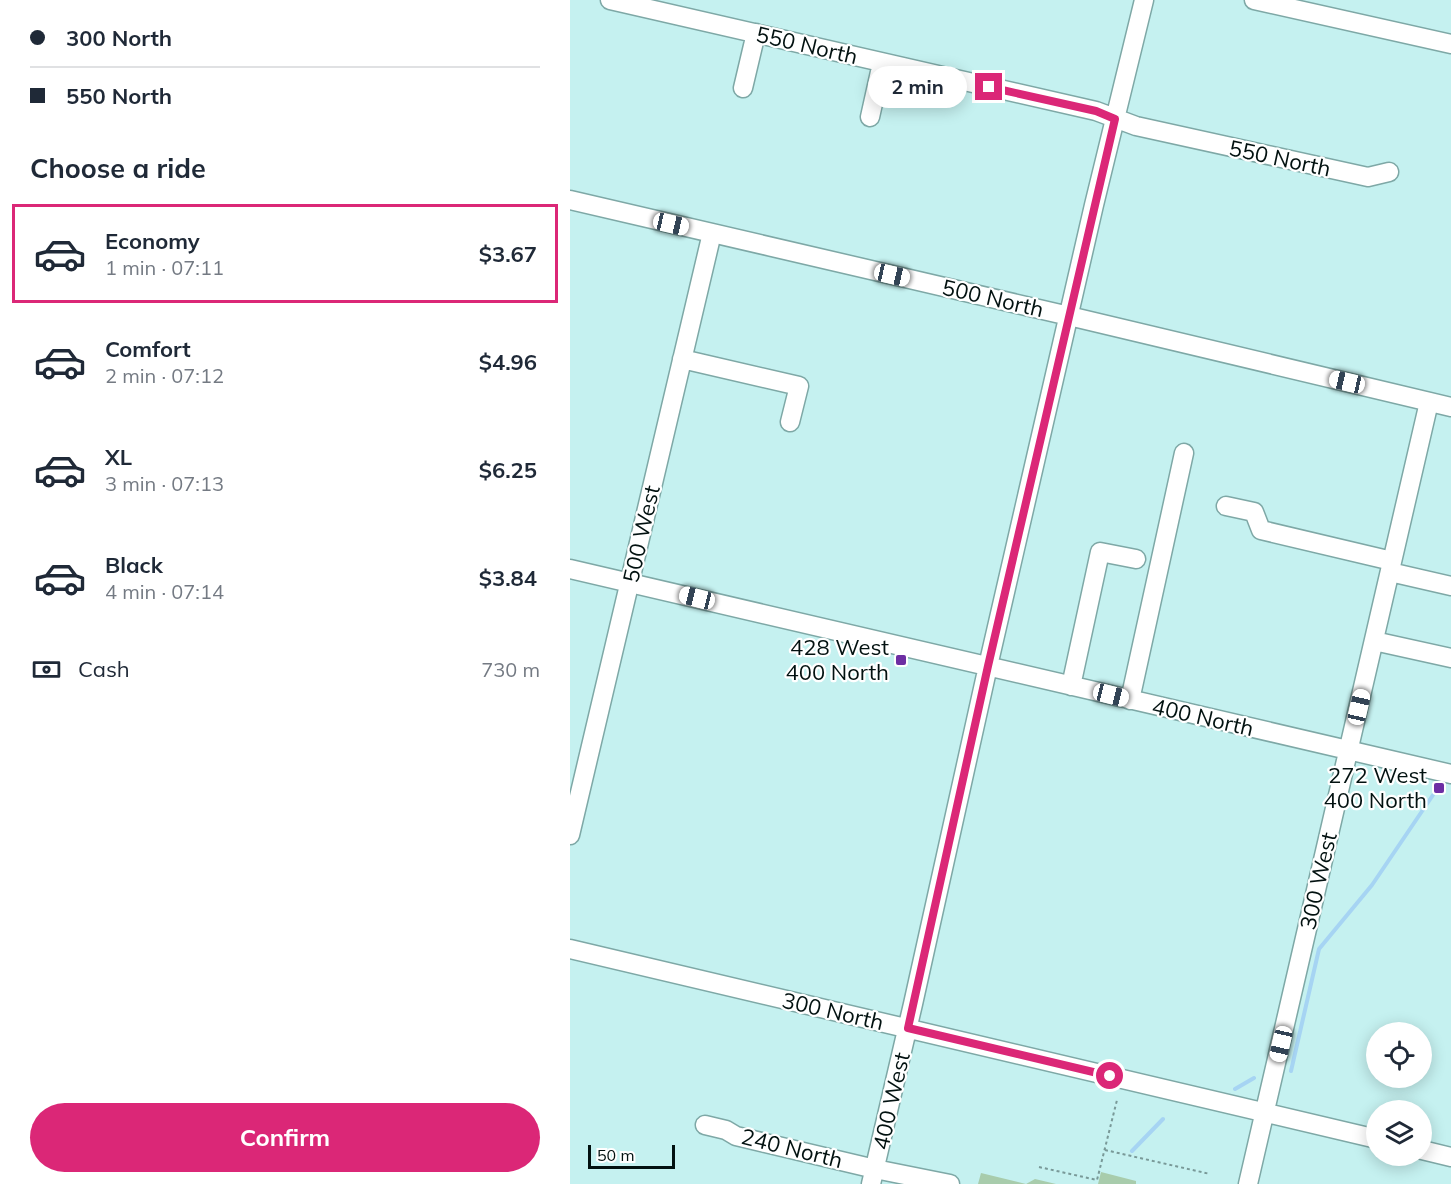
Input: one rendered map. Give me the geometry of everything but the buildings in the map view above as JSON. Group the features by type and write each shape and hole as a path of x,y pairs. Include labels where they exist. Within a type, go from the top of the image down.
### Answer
{"street":[{"name":"550 North","path":"610,0 1096,111 1136,126 1368,177 1389,172"},
{"name":"400 West","path":"873,1176 988,666 1144,0"},
{"path":"1254,0 1329,8 1451,44"},
{"path":"743,88 756,33"},
{"path":"870,117 882,63"},
{"name":"500 North","path":"570,200 1451,407"},
{"name":"500 West","path":"570,835 575,793 630,582 712,233"},
{"path":"682,358 799,386 790,422"},
{"name":"300 West","path":"1248,1184 1429,402"},
{"path":"1130,700 1184,453"},
{"path":"1227,506 1254,512 1261,530 1391,566 1451,586"},
{"path":"1071,686 1100,552 1136,559"},
{"name":"400 North","path":"570,569 1451,774"},
{"path":"1374,641 1451,658"},
{"name":"300 North","path":"570,949 1366,1136"},
{"name":"240 North","path":"705,1125 873,1176 950,1184"},
{"path":"1432,1152 1451,1156"}],"path":[{"path":"1039,1167 1097,1180 1117,1100"},
{"path":"1105,1150 1210,1174"}],"green space":[{"path":"1101,1172 1136,1181 1136,1184 1098,1184"},
{"path":"981,1173 1026,1184 978,1184"},
{"path":"1035,1179 1056,1184 1026,1184"}],"waterway":[{"path":"1291,1071 1319,949 1372,885 1433,795"},
{"path":"1235,1089 1254,1078"},
{"path":"1132,1151 1163,1119"}],"place":[{"name":"428 West 400 North","path":"901,660"},
{"name":"272 West 400 North","path":"1439,788"}],"route":[{"path":"989,87 1096,111 1115,119 988,666 908,1028 1110,1076"}]}
